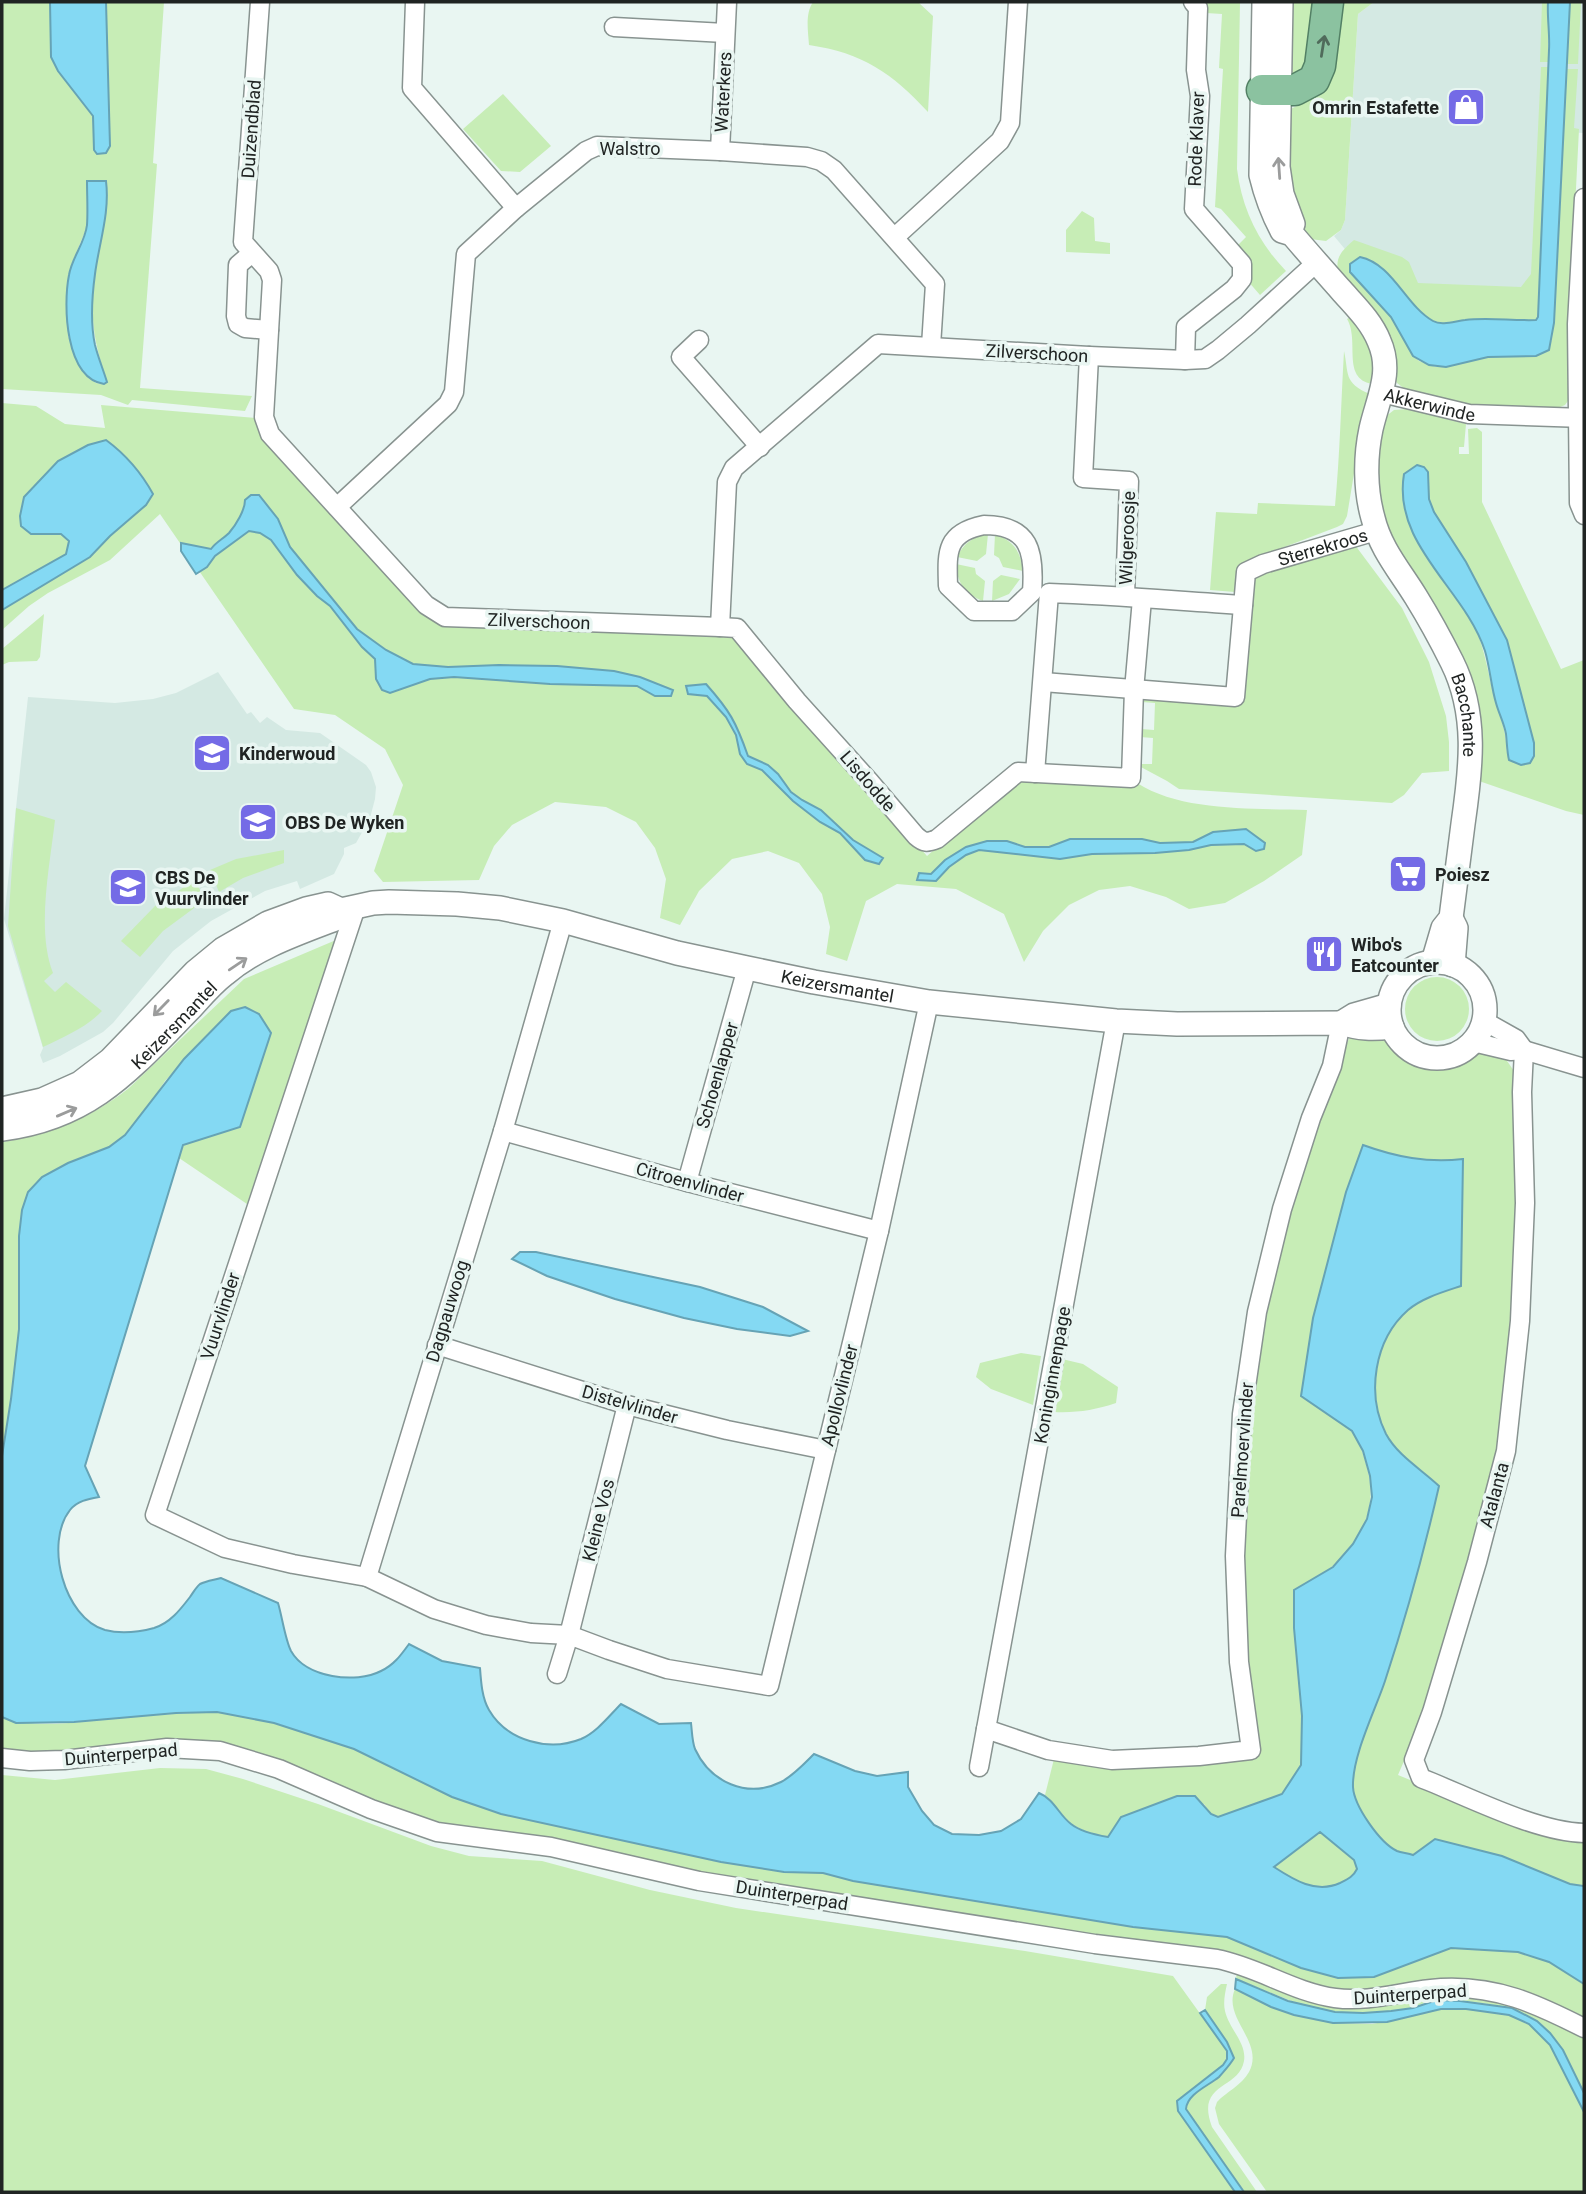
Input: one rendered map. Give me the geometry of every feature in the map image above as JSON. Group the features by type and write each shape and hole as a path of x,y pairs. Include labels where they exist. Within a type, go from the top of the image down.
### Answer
{"highway":[{"path":"1270,90 1295,90 1314,80 1320,66 1328,2"}],"street":[{"name":"Duizendblad","path":"260,2 243,242 270,271 272,280 264,416 270,434 337,507"},
{"path":"415,2 412,88 516,208"},
{"name":"Waterkers","path":"720,151 727,2"},
{"path":"895,237 1000,141 1010,123 1018,2"},
{"name":"Rode Klaver","path":"1185,360 1186,327 1234,289 1242,279 1242,264 1194,209 1200,96 1196,70 1198,8 1193,2"},
{"name":"Akkerwinde","path":"1264,2 1278,167 1282,194 1293,225 1292,234 1370,324 1379,341 1385,365 1382,393 1469,414 1582,418"},
{"name":"Akkerwinde","path":"1270,90 1280,2"},
{"name":"Waterkers","path":"614,27 726,33"},
{"name":"Walstro","path":"337,507 448,404 454,392 466,254 516,208 586,151 597,146 720,151 821,160 834,170 934,284 931,346"},
{"path":"1584,198 1577,324 1582,418 1579,503 1584,515"},
{"path":"252,253 239,265 236,316 239,324 245,328 269,330"},
{"name":"Zilverschoon","path":"337,507 426,605 445,617 720,626 727,482 734,468 877,344 1088,356 1205,359 1317,262"},
{"path":"699,340 681,357 760,447"},
{"name":"Wilgeroosje","path":"1035,773 1131,778 1134,690 1129,481 1083,478 1088,356"},
{"name":"Sterrekroos","path":"1243,605 1246,572 1263,564 1376,531 1368,493 1367,471 1371,431 1382,393"},
{"path":"1035,773 1043,682 1040,592 1029,546 1019,533 1003,525 967,528 953,542 947,557 948,586 974,611 1012,611 1040,592"},
{"name":"Bacchante","path":"1376,531 1453,665 1463,692 1469,722 1472,747 1469,779 1451,918 1443,928 1443,964"},
{"name":"Wilgeroosje","path":"1040,592 1243,605"},
{"path":"1043,682 1235,697 1243,605"},
{"name":"Lisdodde","path":"720,626 737,628 797,701 923,842 937,839 1018,772 1035,773"},
{"name":"Keizersmantel","path":"2,1109 51,1097 92,1075 202,966 223,949 253,930 281,917 328,904 349,909 389,902 500,908 563,921 677,953 835,986 929,1002 1116,1021 1177,1024 1341,1023 1354,1015 1390,1016"},
{"name":"Keizersmantel","path":"2,1129 53,1118 99,1095 130,1070 226,973 270,945 335,919 349,909"},
{"name":"Vuurvlinder","path":"349,909 155,1516 225,1548 366,1577"},
{"name":"Dagpauwoog","path":"366,1577 503,1131 563,921"},
{"path":"1443,964 1463,970 1479,987 1485,1010 1478,1031 1453,1055 1428,1057 1406,1047 1390,1016 1392,993 1408,972 1420,965 1443,964"},
{"name":"Schoenlapper","path":"687,1182 747,968"},
{"name":"Apollovlinder","path":"569,1635 667,1669 769,1686 879,1231 929,1002"},
{"name":"Koninginnenpage","path":"979,1767 1116,1021"},
{"name":"Parelmoervlinder","path":"986,1729 1048,1750 1112,1760 1199,1756 1251,1750 1239,1662 1235,1556 1242,1414 1257,1312 1282,1209 1311,1118 1332,1066 1341,1023"},
{"path":"1478,1031 1511,1051 1524,1050 1584,1068"},
{"name":"Atalanta","path":"1524,1050 1522,1092 1525,1203 1520,1321 1506,1451 1473,1575 1432,1712 1414,1760 1421,1778 1522,1819 1562,1831 1584,1833"},
{"name":"Citroenvlinder","path":"503,1131 879,1231"},
{"name":"Distelvlinder","path":"437,1345 627,1405 727,1430 826,1450"},
{"name":"Kleine Vos","path":"557,1674 627,1405"},
{"path":"366,1577 434,1609 486,1625 531,1633 569,1635"},
{"name":"Duinterperpad","path":"2,1758 64,1760 167,1748 220,1751 279,1769 371,1809 437,1832 551,1847 699,1881 1095,1944 1217,1959 1333,1998 1367,1999 1440,1988 1487,1990 1508,1994 1534,2004 1584,2028"}],"shaded area":[{"path":"1374,2 1548,2 1550,47 1538,317 1469,319 1354,260 1334,236 1341,230 1345,220 1358,14"},
{"path":"1570,2 1584,2 1584,133 1564,132"},
{"path":"218,672 247,714 251,712 260,723 267,717 286,730 320,733 366,765 376,787 370,818 356,843 344,848 344,854 334,874 300,889 297,881 265,891 211,921 173,951 103,1032 43,1063 40,1055 43,1048 4,919 28,697 115,703 153,699 176,693"}],"green space":[{"path":"2,2 50,2 51,57 58,71 93,116 94,150 110,146 106,2 164,2 153,163 157,164 140,388 252,396 245,411 132,400 128,405 101,395 2,389","holes":["87,182 107,189 93,303 96,341 107,381 104,384 96,383 84,371 68,336 72,263 87,227"]},
{"path":"813,2 918,2 933,16 928,112 902,86 861,59 809,45 808,17"},
{"path":"1206,2 1240,2 1239,184 1247,211 1260,237 1286,271 1260,295 1247,280 1235,248 1246,237 1221,209 1215,207 1223,69 1219,68 1222,14 1206,13"},
{"path":"1284,2 1320,2 1306,68 1303,66 1291,74"},
{"path":"1335,2 1374,2 1358,14 1345,220 1341,230 1326,241 1310,239 1302,232 1287,192 1289,110 1321,92"},
{"path":"1542,2 1548,2 1548,62 1540,62"},
{"path":"1570,2 1581,2 1578,64 1567,64"},
{"path":"1541,67 1548,67 1536,321 1469,319 1435,323 1351,272 1391,317 1413,356 1419,361 1436,367 1446,367 1488,357 1536,356 1552,340 1567,69 1578,69 1574,128 1579,129 1569,327 1570,398 1565,405 1555,409 1518,408 1449,402 1410,391 1397,383 1338,272 1339,257 1354,240 1402,257 1409,262 1418,283 1521,287 1531,274"},
{"path":"503,94 551,146 520,172 501,171 463,129"},
{"path":"1082,211 1094,218 1095,241 1110,243 1110,254 1066,252 1066,230"},
{"path":"1352,316 1369,341 1373,355 1372,384 1363,380 1354,367 1351,328 1347,319"},
{"path":"1344,351 1351,381 1370,394 1347,516 1343,524 1240,564 1235,592 1210,590 1216,512 1257,514 1258,503 1335,506"},
{"path":"2,403 36,406 65,424 105,428 101,405 256,418 422,610 734,634 927,856 1018,776 1137,783 1175,799 1219,807 1307,810 1302,855 1225,903 1189,909 1166,897 1130,886 1099,890 1069,905 1043,931 1024,962 1004,914 956,889 897,884 866,901 847,961 826,954 830,927 822,894 799,863 768,851 732,859 699,891 680,925 660,918 666,879 655,848 636,822 606,807 555,802 512,825 494,846 479,880 383,882 374,871 403,785 385,749 335,715 294,709 160,514 110,560 48,593 2,630 2,610 90,557 146,505 30,534 61,534 69,541 66,554 2,590"},
{"path":"1407,409 1466,424 1464,447 1459,447 1459,454 1469,454 1468,429 1477,428 1482,432 1482,502 1561,669 1584,660 1584,815 1479,781 1481,747 1380,515 1375,477 1385,417 1394,410","holes":["1428,472 1429,499 1507,640 1515,675 1507,753 1504,729 1477,633 1415,535 1407,516 1403,495 1404,474"]},
{"path":"988,534 986,554 977,561 957,557 969,541"},
{"path":"995,534 1015,548 1023,571 1003,567 999,558 994,555"},
{"path":"1352,541 1402,608 1429,662 1446,716 1449,771 1422,773 1404,795 1392,803 1179,789 1139,766 1152,764 1153,738 1140,737 1141,729 1154,730 1155,703 1142,702 1144,698 1244,697 1254,577"},
{"path":"956,564 975,568 976,574 985,581 983,601 963,587"},
{"path":"1001,575 1020,579 1009,594 992,601 993,581"},
{"path":"44,614 40,657 37,661 9,662 2,665 2,649"},
{"path":"16,808 55,820 45,918 45,937 53,973 44,981 55,992 66,982 102,1011 82,1027 43,1047 8,926"},
{"path":"284,850 284,863 243,878 219,892 210,870 236,859"},
{"path":"195,880 205,900 163,931 140,957 121,941 155,906"},
{"path":"336,940 247,1204 179,1158 231,1011 165,1081 125,1135 109,1147 68,1163 19,1236 19,1329 2,1456 2,1142 54,1130 84,1117 114,1099 244,979"},
{"path":"1437,977 1455,983 1463,991 1469,1009 1463,1027 1455,1035 1437,1041 1419,1035 1411,1027 1405,1009 1411,991 1419,983"},
{"path":"1352,1032 1386,1037 1395,1052 1412,1061 1446,1066 1471,1054 1489,1053 1505,1058 1514,1071 1516,1278 1503,1420 1483,1531 1416,1733 1398,1775 1517,1824 1584,1838 1584,1886 1570,1885 1502,1856 1435,1839 1413,1855 1397,1851 1383,1841 1370,1825 1353,1791 1354,1767 1401,1631 1439,1486 1403,1456 1386,1434 1376,1402 1377,1368 1387,1336 1408,1310 1426,1299 1461,1286 1463,1159 1412,1158 1363,1145 1346,1192 1313,1318 1332,1416 1349,1428 1358,1441 1367,1468 1371,1495 1366,1520 1345,1554 1326,1572 1294,1590 1294,1628 1302,1716 1301,1765 1282,1794 1218,1817 1211,1814 1204,1804 1114,1830 1109,1837 1093,1835 1071,1824 1045,1795 1055,1755 1235,1757 1254,1726 1252,1691 1243,1651 1239,1592 1245,1422 1274,1250 1331,1079"},
{"path":"1021,1353 1041,1356 1033,1405 991,1389 976,1377 980,1363"},
{"path":"1062,1359 1083,1364 1118,1387 1116,1403 1101,1408 1054,1412"},
{"path":"217,1712 274,1723 354,1749 452,1797 501,1814 721,1862 784,1872 823,1873 853,1881 1133,1927 1227,1937 1258,1948 1374,1977 1451,1948 1518,1952 1549,1962 1584,1984 1584,2023 1509,1990 1350,1995 1135,1946 457,1832 256,1756 2,1753 2,1717 44,1724"},
{"path":"160,1768 206,1769 243,1779 431,1846 469,1856 542,1861 650,1890 736,1908 1173,1976 1227,2051 1227,2059 1223,2065 1177,2101 1178,2111 1235,2192 2,2192 2,1775 55,1780"},
{"path":"1320,1832 1354,1860 1357,1869 1350,1878 1331,1886 1314,1886 1297,1881 1273,1867"},
{"path":"1237,1972 1295,1991 1487,1994 1584,2033 1584,2093 1557,2041 1546,2029 1520,2012 1447,2000 1381,2012 1328,2011 1297,2003 1236,1979"},
{"path":"1221,1984 1227,1984 1225,2011 1243,2048 1244,2061 1234,2077 1213,2094 1208,2112 1212,2127 1257,2192 1244,2192 1186,2109 1194,2094 1220,2075 1232,2052 1205,2010 1207,1997"},
{"path":"1235,1989 1294,2015 1333,2023 1372,2024 1431,2010 1466,2009 1509,2015 1529,2024 1550,2045 1584,2112 1584,2192 1267,2192 1219,2124 1215,2108 1217,2102 1246,2077 1252,2061 1252,2050 1234,2010"}],"water":[{"path":"50,2 106,2 110,146 106,153 97,154 94,150 93,116 58,71 51,57"},
{"path":"1548,2 1570,2 1554,323 1549,350 1536,356 1488,357 1446,367 1429,365 1413,356 1391,317 1350,272 1350,264 1360,257 1371,261 1390,276 1414,305 1433,321 1444,323 1482,319 1536,320 1549,50"},
{"path":"87,181 106,181 105,216 92,309 95,345 107,382 104,384 91,379 81,369 74,355 67,321 69,275 87,225"},
{"path":"106,440 132,465 153,494 146,505 90,557 2,610 2,590 66,554 69,541 61,534 31,534 21,526 24,497 58,461 88,445"},
{"path":"1417,465 1428,472 1429,499 1434,512 1466,562 1507,640 1534,743 1534,756 1530,763 1521,765 1509,760 1505,730 1494,697 1485,651 1462,607 1432,566 1409,523 1403,499 1404,474"},
{"path":"251,495 259,495 278,519 290,547 357,629 386,650 413,664 448,667 557,666 614,671 640,677 673,690 671,696 655,696 637,686 550,684 454,677 430,679 390,693 382,690 376,679 375,659 362,647 330,606 297,575 271,540 260,533 249,531 196,574 181,551 181,543 211,549 232,530 242,513 245,500"},
{"path":"706,684 732,717 748,756 768,765 791,792 821,810 853,840 883,858 879,864 865,860 840,833 820,822 793,801 762,770 747,764 740,754 736,735 726,717 707,696 688,694 686,686"},
{"path":"1246,829 1265,843 1264,849 1256,851 1244,844 1211,845 1189,850 1092,854 1060,859 979,850 949,867 936,881 917,880 919,873 931,874 945,860 966,847 987,841 1007,841 1025,847 1049,847 1070,839 1193,842 1213,832"},
{"path":"245,1007 259,1014 271,1033 240,1127 183,1145 85,1466 99,1497 76,1504 62,1524 59,1559 62,1578 79,1611 91,1623 105,1630 123,1632 148,1629 160,1626 170,1619 200,1584 221,1578 278,1603 291,1651 298,1660 319,1673 345,1678 371,1675 390,1666 409,1644 442,1661 480,1668 483,1695 489,1710 506,1729 530,1741 556,1744 581,1739 598,1728 621,1704 659,1724 691,1723 694,1746 702,1761 720,1778 743,1788 768,1787 781,1782 814,1754 855,1771 877,1776 908,1772 908,1787 922,1811 934,1825 952,1834 979,1835 1001,1831 1021,1819 1039,1793 1049,1799 1075,1827 1108,1837 1121,1817 1177,1796 1195,1796 1211,1814 1218,1817 1282,1794 1301,1765 1302,1716 1294,1628 1294,1590 1333,1567 1353,1544 1367,1519 1372,1497 1363,1451 1352,1431 1301,1396 1313,1318 1346,1192 1363,1145 1412,1158 1463,1159 1461,1286 1426,1299 1408,1310 1387,1336 1377,1368 1376,1402 1386,1434 1403,1456 1439,1486 1400,1633 1356,1762 1354,1795 1369,1823 1390,1847 1397,1851 1413,1855 1435,1839 1502,1856 1570,1884 1584,1886 1584,1984 1549,1962 1518,1952 1451,1948 1374,1977 1338,1978 1301,1968 1227,1937 1133,1927 853,1881 823,1873 784,1872 721,1862 501,1814 452,1797 354,1749 274,1723 217,1712 74,1722 16,1723 2,1717 2,1456 19,1329 19,1236 22,1210 28,1192 42,1177 68,1163 109,1147 125,1135 184,1059 231,1011","holes":["1320,1832 1354,1860 1357,1869 1352,1876 1340,1883 1322,1887 1297,1881 1274,1867"]},
{"path":"520,1252 536,1252 700,1287 763,1307 808,1331 790,1336 684,1318 547,1276 512,1259"},
{"path":"1236,1979 1288,2001 1335,2012 1391,2011 1413,2008 1437,2000 1512,2008 1537,2021 1563,2050 1584,2093 1584,2112 1550,2045 1529,2024 1509,2015 1466,2009 1441,2009 1387,2022 1333,2023 1271,2007 1235,1989"},
{"path":"1205,2010 1227,2042 1234,2058 1219,2077 1190,2099 1186,2109 1244,2192 1235,2192 1178,2111 1177,2101 1227,2059 1227,2051 1200,2013"}],"place":[{"name":"Omrin Estafette","path":"1466,107"},
{"name":"Kinderwoud","path":"212,753"},
{"name":"OBS De Wyken","path":"258,822"},
{"name":"Poiesz","path":"1408,874"},
{"name":"CBS De Vuurvlinder","path":"128,887"},
{"name":"Wibo's Eatcounter","path":"1324,954"}]}
